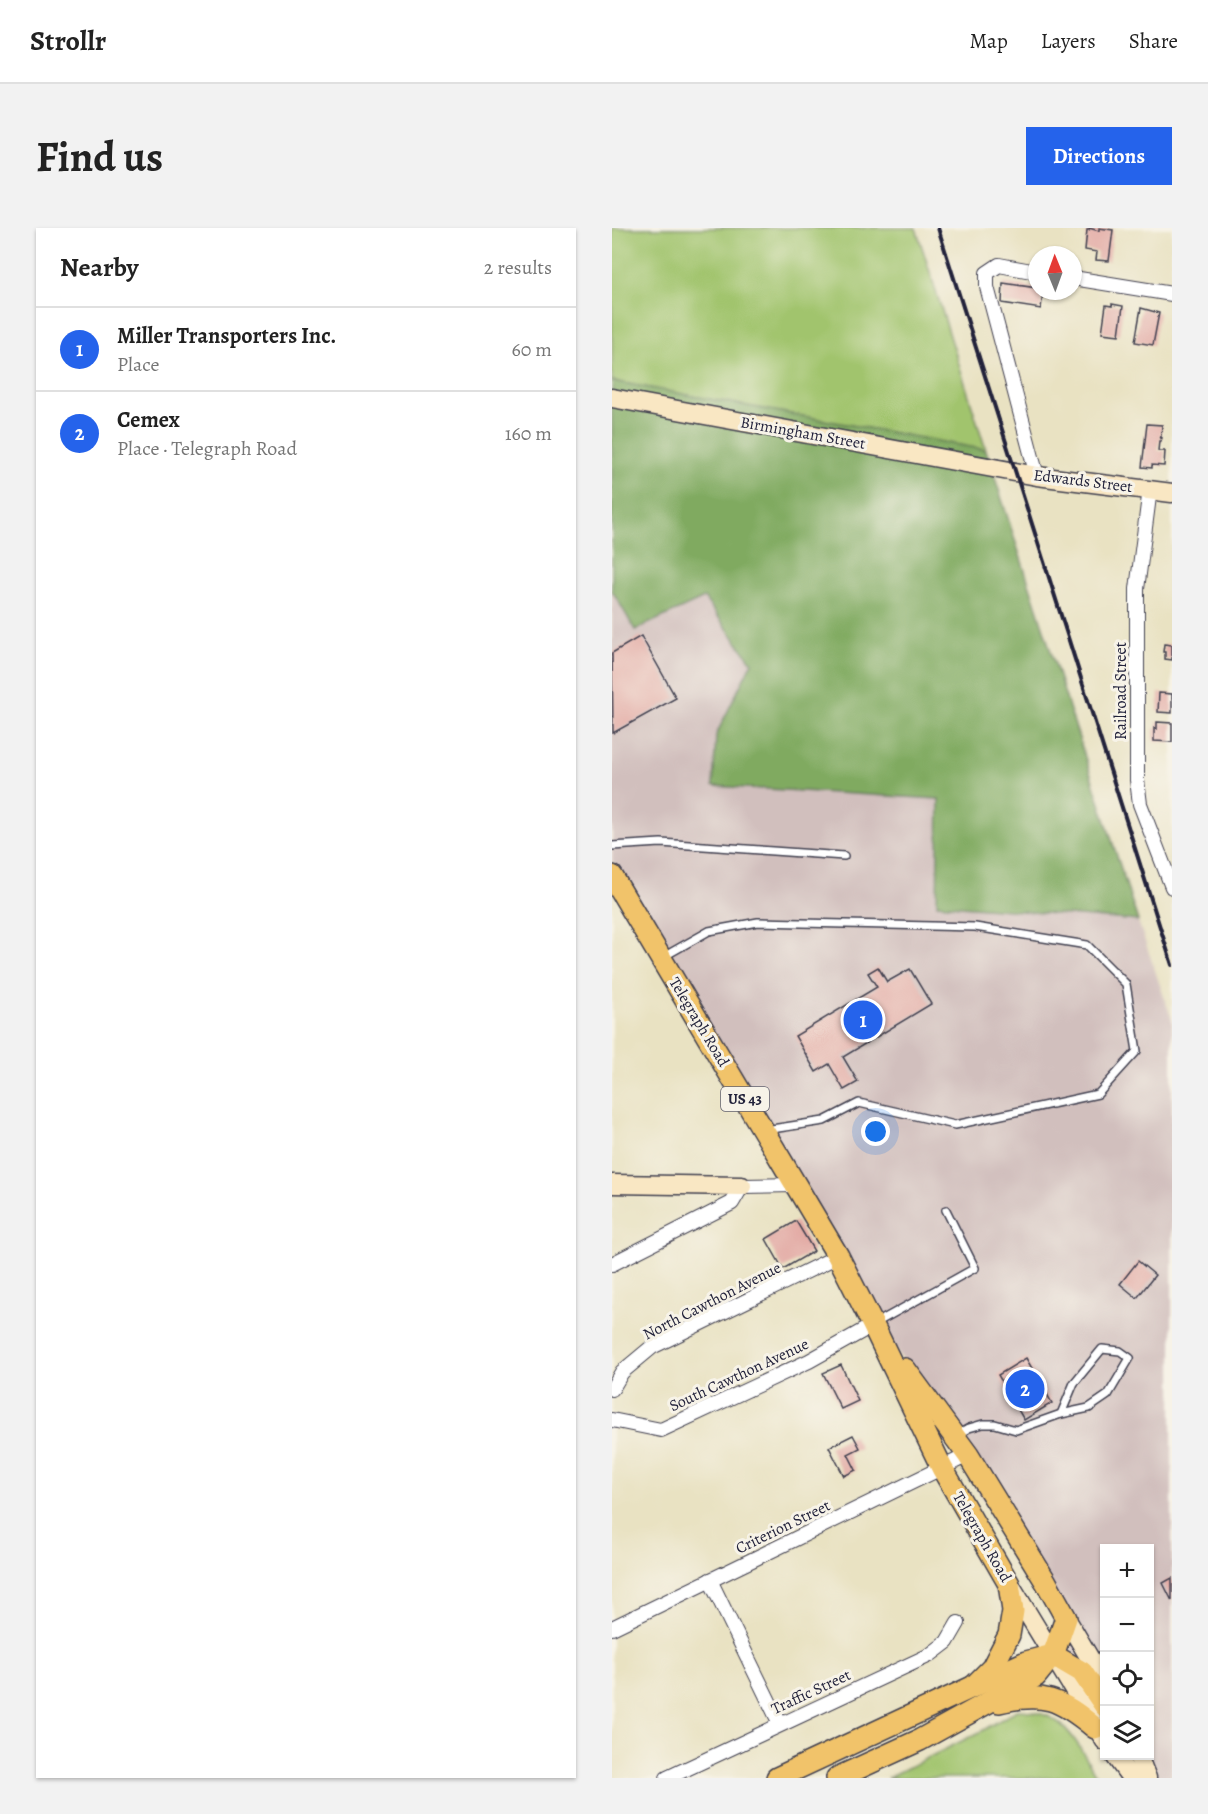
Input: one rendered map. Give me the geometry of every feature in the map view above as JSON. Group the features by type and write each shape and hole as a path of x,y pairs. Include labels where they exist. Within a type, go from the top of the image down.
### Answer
{"main road":[{"name":"Telegraph Road","path":"612,876 838,1256 942,1468 1009,1584"},
{"name":"Telegraph Road","path":"873,1325 968,1455 1066,1618"},
{"path":"974,1686 992,1668 1009,1635 1013,1611 1009,1584"},
{"path":"837,1778 920,1740 1036,1676 1053,1655 1066,1618"},
{"path":"777,1778 1026,1662 1053,1655 1082,1672 1100,1700"},
{"path":"984,1706 1021,1697 1043,1697 1072,1709 1100,1734"}],"street":[{"path":"1028,270 999,265 987,273 987,287 1037,476"},
{"path":"1082,279 1172,294"},
{"name":"Birmingham Street","path":"612,398 994,468"},
{"name":"Edwards Street","path":"994,468 1037,476 1172,493"},
{"name":"Railroad Street","path":"1150,489 1137,589 1137,780 1140,804 1165,850 1172,887"},
{"path":"612,1184 795,1185"},
{"path":"612,1264 732,1203 742,1186"},
{"name":"North Cawthon Avenue","path":"612,1389 622,1372 652,1347 838,1256"},
{"name":"South Cawthon Avenue","path":"612,1420 661,1430 809,1361 873,1325"},
{"name":"Criterion Street","path":"612,1628 968,1455"},
{"path":"710,1580 780,1724"},
{"name":"Telegraph Road","path":"1009,1584 1100,1734"},
{"name":"Telegraph Road","path":"1066,1618 1100,1677"},
{"name":"Traffic Street","path":"667,1778 930,1655 947,1642 958,1623"},
{"path":"1118,1760 1131,1778"},
{"path":"1140,1760 1147,1778"}],"lane":[{"path":"612,846 661,843 844,856"},
{"path":"661,958 709,931 758,922 975,927 1087,945 1126,984 1137,1051 1098,1094 955,1125 859,1103 824,1121 763,1130"},
{"path":"873,1325 975,1268 946,1210"},
{"path":"954,1436 983,1424 995,1424 1016,1430 1061,1414 1089,1408 1108,1395 1130,1358 1120,1351 1102,1349 1074,1383 1061,1414"}],"shaded area":[{"path":"612,590 635,630 704,598 752,662 716,735 713,786 939,799 937,904 1138,921 1172,1020 1172,1778 1147,1778 1136,1760 1154,1760 1154,1544 1100,1544 1100,1699 612,861"}],"green space":[{"path":"612,228 916,228 986,450 612,381"},
{"path":"612,381 986,450 1138,921 937,904 939,799 713,786 716,735 752,662 704,598 635,630 612,590"},
{"path":"1017,1710 1034,1712 1058,1722 1075,1740 1098,1778 887,1778 980,1732"}],"building":[{"path":"1089,228 1099,231 1099,228 1113,230 1109,261 1096,260 1097,252 1085,250"},
{"path":"1003,283 1028,287 1028,300 1042,300 1041,309 1002,303"},
{"path":"1112,304 1123,306 1119,335 1102,333 1106,305 1112,306"},
{"path":"1141,308 1159,313 1153,345 1135,342"},
{"path":"1147,424 1162,425 1159,438 1162,438 1159,441 1158,451 1165,451 1164,466 1142,467"},
{"path":"641,636 676,698 613,733 612,653"},
{"path":"1164,644 1172,645 1172,660 1165,659"},
{"path":"1159,693 1172,694 1172,713 1158,712"},
{"path":"1157,722 1172,723 1172,742 1154,741 1154,728 1157,729"},
{"path":"878,967 887,982 910,969 931,1004 843,1057 858,1082 844,1090 829,1064 816,1072 795,1036 877,987 868,973"},
{"path":"796,1221 814,1251 783,1269 766,1239"},
{"path":"1138,1261 1155,1275 1137,1298 1120,1284"},
{"path":"1026,1358 1052,1403 1024,1420 998,1375"},
{"path":"841,1365 858,1401 841,1409 823,1373"},
{"path":"853,1435 860,1448 848,1454 856,1470 844,1476 829,1447"},
{"path":"1172,1578 1172,1601 1163,1583"}],"railway":[{"path":"938,228 1172,965"}],"place":[{"name":"Miller Transporters Inc.","path":"863,1020"},
{"name":"Cemex","path":"1025,1389"}]}
